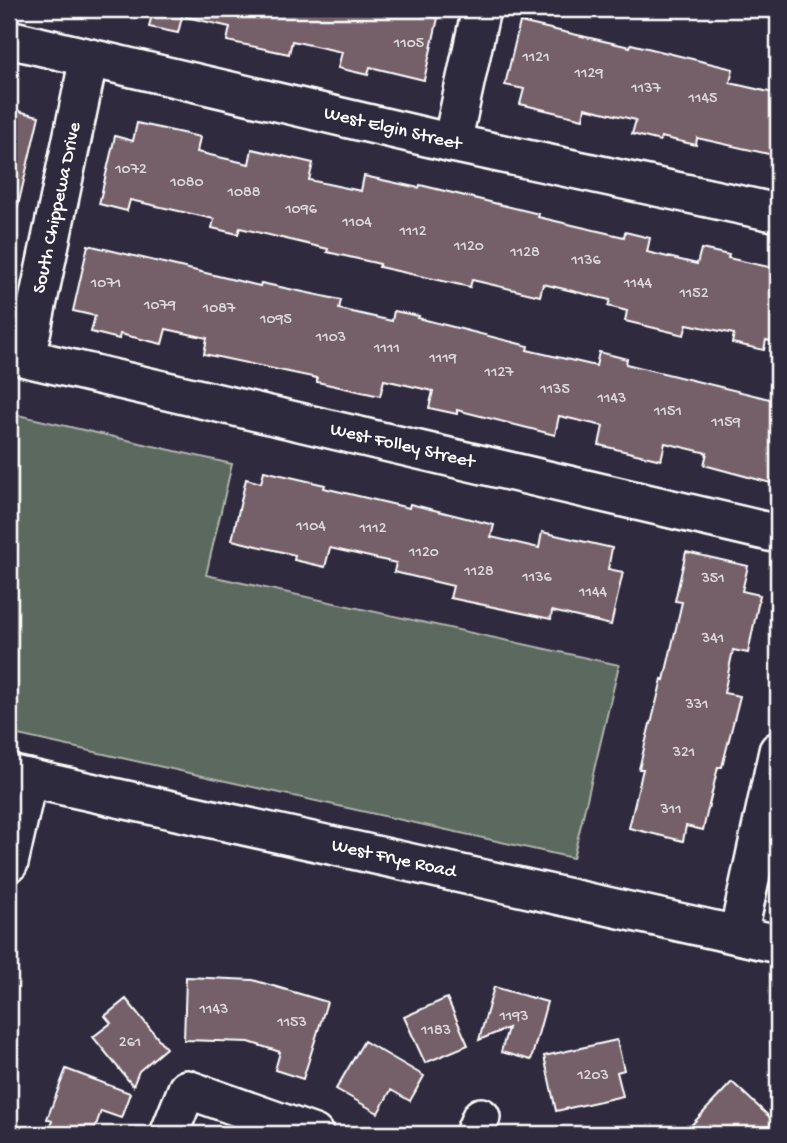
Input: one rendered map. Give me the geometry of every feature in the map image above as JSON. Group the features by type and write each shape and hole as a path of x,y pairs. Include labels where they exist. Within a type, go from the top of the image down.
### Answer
{"street":[{"path":"452,143 481,9"},
{"name":"West Elgin Street","path":"9,39 452,143 778,213"},
{"name":"South Chippewa Drive","path":"26,358 89,58"},
{"name":"West Folley Street","path":"26,358 778,534"},
{"path":"738,935 778,751"},
{"path":"9,863 18,776"},
{"name":"West Frye Road","path":"18,776 778,944"},
{"path":"170,1134 187,1089 314,1134"}],"green space":[{"path":"9,413 232,464 206,575 619,665 573,858 9,733"}],"building":[{"path":"153,9 184,9 178,33 149,27"},
{"path":"187,9 397,9 438,18 424,80 370,67 368,75 338,68 342,52 292,41 289,54 227,41 230,27 186,17"},
{"path":"520,22 630,47 631,44 733,69 730,83 778,94 778,132 773,155 697,138 696,145 661,137 660,141 632,134 636,120 585,108 583,119 520,104 524,89 505,85"},
{"path":"9,109 39,116 17,210 9,209"},
{"path":"137,123 200,137 197,152 249,164 252,149 313,163 309,180 361,191 364,176 419,188 420,185 624,237 625,232 650,238 647,252 697,264 701,249 778,269 778,343 766,340 764,350 732,343 734,334 687,324 684,335 625,321 627,311 608,306 610,300 543,284 540,296 472,280 470,287 379,267 380,264 327,252 328,249 240,228 238,234 212,228 214,219 130,200 127,211 99,204 115,136 133,141"},
{"path":"88,245 260,286 261,283 341,300 339,309 392,321 394,311 419,316 418,318 528,346 527,350 596,366 599,352 627,359 626,364 778,401 778,485 704,465 707,453 665,443 661,460 599,445 603,426 559,416 555,435 457,410 457,414 429,408 433,391 384,380 380,396 317,382 317,378 204,354 207,338 166,329 162,344 120,334 119,339 91,332 95,316 73,311"},
{"path":"264,471 409,508 410,504 494,525 491,537 539,548 542,532 612,548 608,569 623,572 611,625 552,611 551,619 450,598 453,586 394,572 396,563 330,548 325,567 294,560 295,555 232,540 246,479 261,483"},
{"path":"686,552 748,566 742,591 760,595 748,653 733,650 724,693 740,696 722,767 718,767 703,830 686,826 683,841 629,828 643,769 639,769 682,602 675,601"},
{"path":"186,977 253,980 327,1002 303,1079 275,1070 280,1052 249,1042 184,1040"},
{"path":"494,987 547,1002 531,1060 501,1052 508,1028 479,1040"},
{"path":"447,998 468,1045 425,1063 404,1017"},
{"path":"126,999 166,1048 139,1071 133,1086 93,1037 111,1023 105,1016"},
{"path":"617,1040 624,1070 617,1072 623,1096 556,1111 544,1056"},
{"path":"364,1041 424,1076 410,1101 391,1090 378,1113 336,1089"},
{"path":"66,1069 130,1093 121,1118 101,1111 93,1134 47,1134 52,1121 47,1119"},
{"path":"732,1082 774,1121 762,1134 683,1134"}]}
